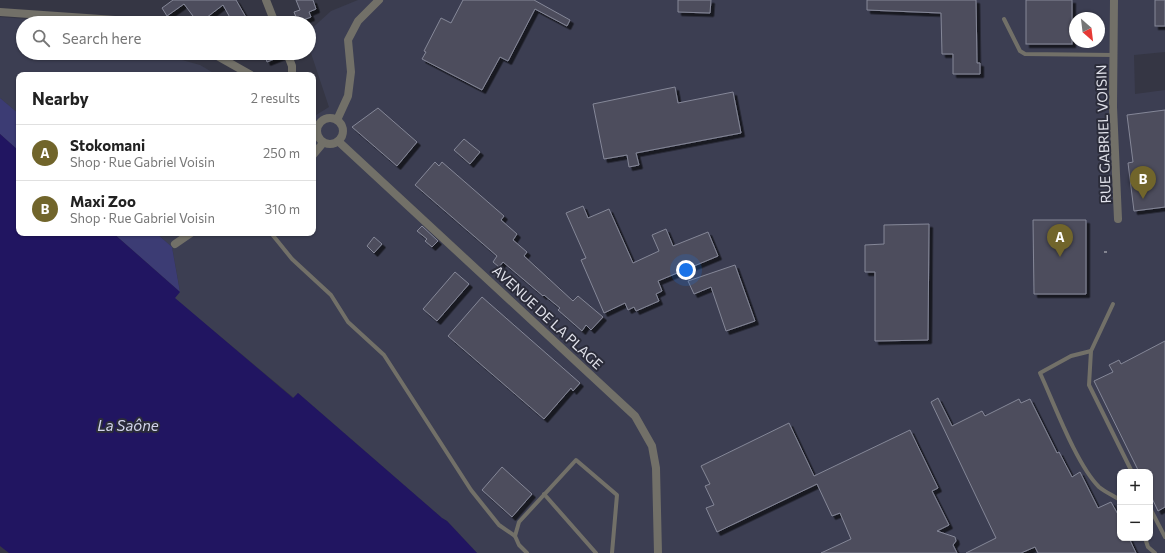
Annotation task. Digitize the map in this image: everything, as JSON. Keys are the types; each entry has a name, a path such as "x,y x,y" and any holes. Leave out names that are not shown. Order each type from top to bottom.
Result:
{"street":[{"path":"266,0 272,16"},
{"path":"336,120 348,96 351,72 348,40 358,21 379,0"},
{"name":"RUE GABRIEL VOISIN","path":"1114,0 1114,107 1118,219"},
{"path":"0,12 58,16"},
{"path":"224,60 246,72"},
{"path":"289,60 292,66 292,72"},
{"path":"327,118 336,120 340,123 343,133 338,141 331,145 323,143 317,136 316,121 327,118"},
{"name":"AVENUE DE LA PLAGE","path":"338,141 635,416 652,446 656,468 658,553"},
{"path":"316,151 323,143"},
{"path":"174,244 187,236"}],"lane":[{"path":"1004,19 1020,51 1025,54 1114,55"},
{"path":"273,236 292,259 331,295 348,322 384,355 471,490 498,525 515,536 519,546 527,553"},
{"path":"1112,304 1091,351 1088,385 1130,469"},
{"path":"1091,351 1070,356 1040,373 1073,445 1088,471 1100,487 1117,498"},
{"path":"515,536 519,522 576,460 617,494 612,553"},
{"path":"544,494 596,553"},
{"path":"1153,514 1165,538"},
{"path":"1146,541 1148,547 1155,553"}],"path":[{"path":"1104,252 1110,252"}],"shaded area":[{"path":"358,0 1165,0 1165,52 1134,55 1135,94 1165,90 1165,553 477,553 447,521 298,393 294,398 174,298 180,291 172,247 159,236 316,236 316,115 329,107 313,60 316,60 316,25 331,11"},
{"path":"0,17 16,18 16,60 182,60 200,65 212,72 16,72 16,111 0,98"},
{"path":"0,98 16,111 16,148 0,134"},
{"path":"116,236 159,236 172,247 180,292"}],"water":[{"name":"La Saône","path":"0,134 16,148 16,236 116,236 180,292 175,298 293,398 298,393 447,521 477,553 9,553 0,546"}],"building":[{"path":"173,0 236,0 245,16 229,16 223,5 209,16 193,16 184,4 167,16 162,8"},
{"path":"296,0 313,0 316,9 309,12 311,16 296,16 294,12 300,10"},
{"path":"463,0 534,0 570,20 567,26 535,9 508,61 500,57 482,90 422,59 426,52 424,51 441,18 451,23"},
{"path":"678,0 711,0 710,13 678,12"},
{"path":"867,0 976,0 977,63 980,63 980,74 953,74 953,54 942,54 941,13 867,10"},
{"path":"1026,0 1072,0 1072,12 1069,12 1069,44 1026,44"},
{"path":"1155,0 1165,0 1165,26 1155,26"},
{"path":"675,87 678,103 733,92 741,133 636,153 639,165 629,167 627,155 604,159 593,104"},
{"path":"378,108 417,142 397,166 352,127"},
{"path":"1165,110 1165,207 1134,211 1128,163 1133,162 1127,115"},
{"path":"464,139 480,152 470,164 454,150"},
{"path":"435,162 439,166 442,162 504,216 501,220 517,234 513,240 527,252 524,256 573,301 578,296 603,317 591,330 586,325 582,331 558,310 560,308 544,295 543,296 503,262 499,267 493,262 497,256 415,185"},
{"path":"583,206 588,218 609,209 633,263 659,251 652,235 666,229 673,246 708,232 718,256 658,281 662,291 656,294 659,301 636,311 634,307 628,310 625,303 604,313 581,260 586,258 566,213"},
{"path":"1033,220 1086,220 1086,294 1034,294"},
{"path":"929,224 928,340 875,341 875,272 865,272 865,245 884,244 884,225"},
{"path":"422,226 438,241 432,247 425,241 427,239 417,231"},
{"path":"374,237 382,244 374,253 367,246"},
{"path":"735,265 755,321 726,331 711,287 694,294 688,281"},
{"path":"455,272 469,284 437,321 423,309"},
{"path":"482,297 580,383 573,391 571,388 544,419 448,336"},
{"path":"1165,341 1165,507 1158,511 1153,500 1153,469 1138,469 1094,381 1113,372 1109,365 1119,360 1121,364"},
{"path":"938,398 952,426 982,411 985,416 1019,399 1021,403 1030,399 1057,453 1059,452 1072,477 1080,472 1098,508 1111,502 1117,513 1117,541 1130,541 1136,553 1038,553 1035,547 1021,553 966,553 996,538 931,402"},
{"path":"789,423 814,476 910,430 938,488 932,491 949,525 937,531 955,537 956,541 953,545 957,553 821,553 851,539 840,513 832,516 817,484 717,532 706,508 714,505 705,486 710,484 701,466"},
{"path":"502,467 532,494 512,517 482,490"}],"place":[{"name":"Maxi Zoo","path":"1143,199"},
{"name":"Stokomani","path":"1060,257"}]}
